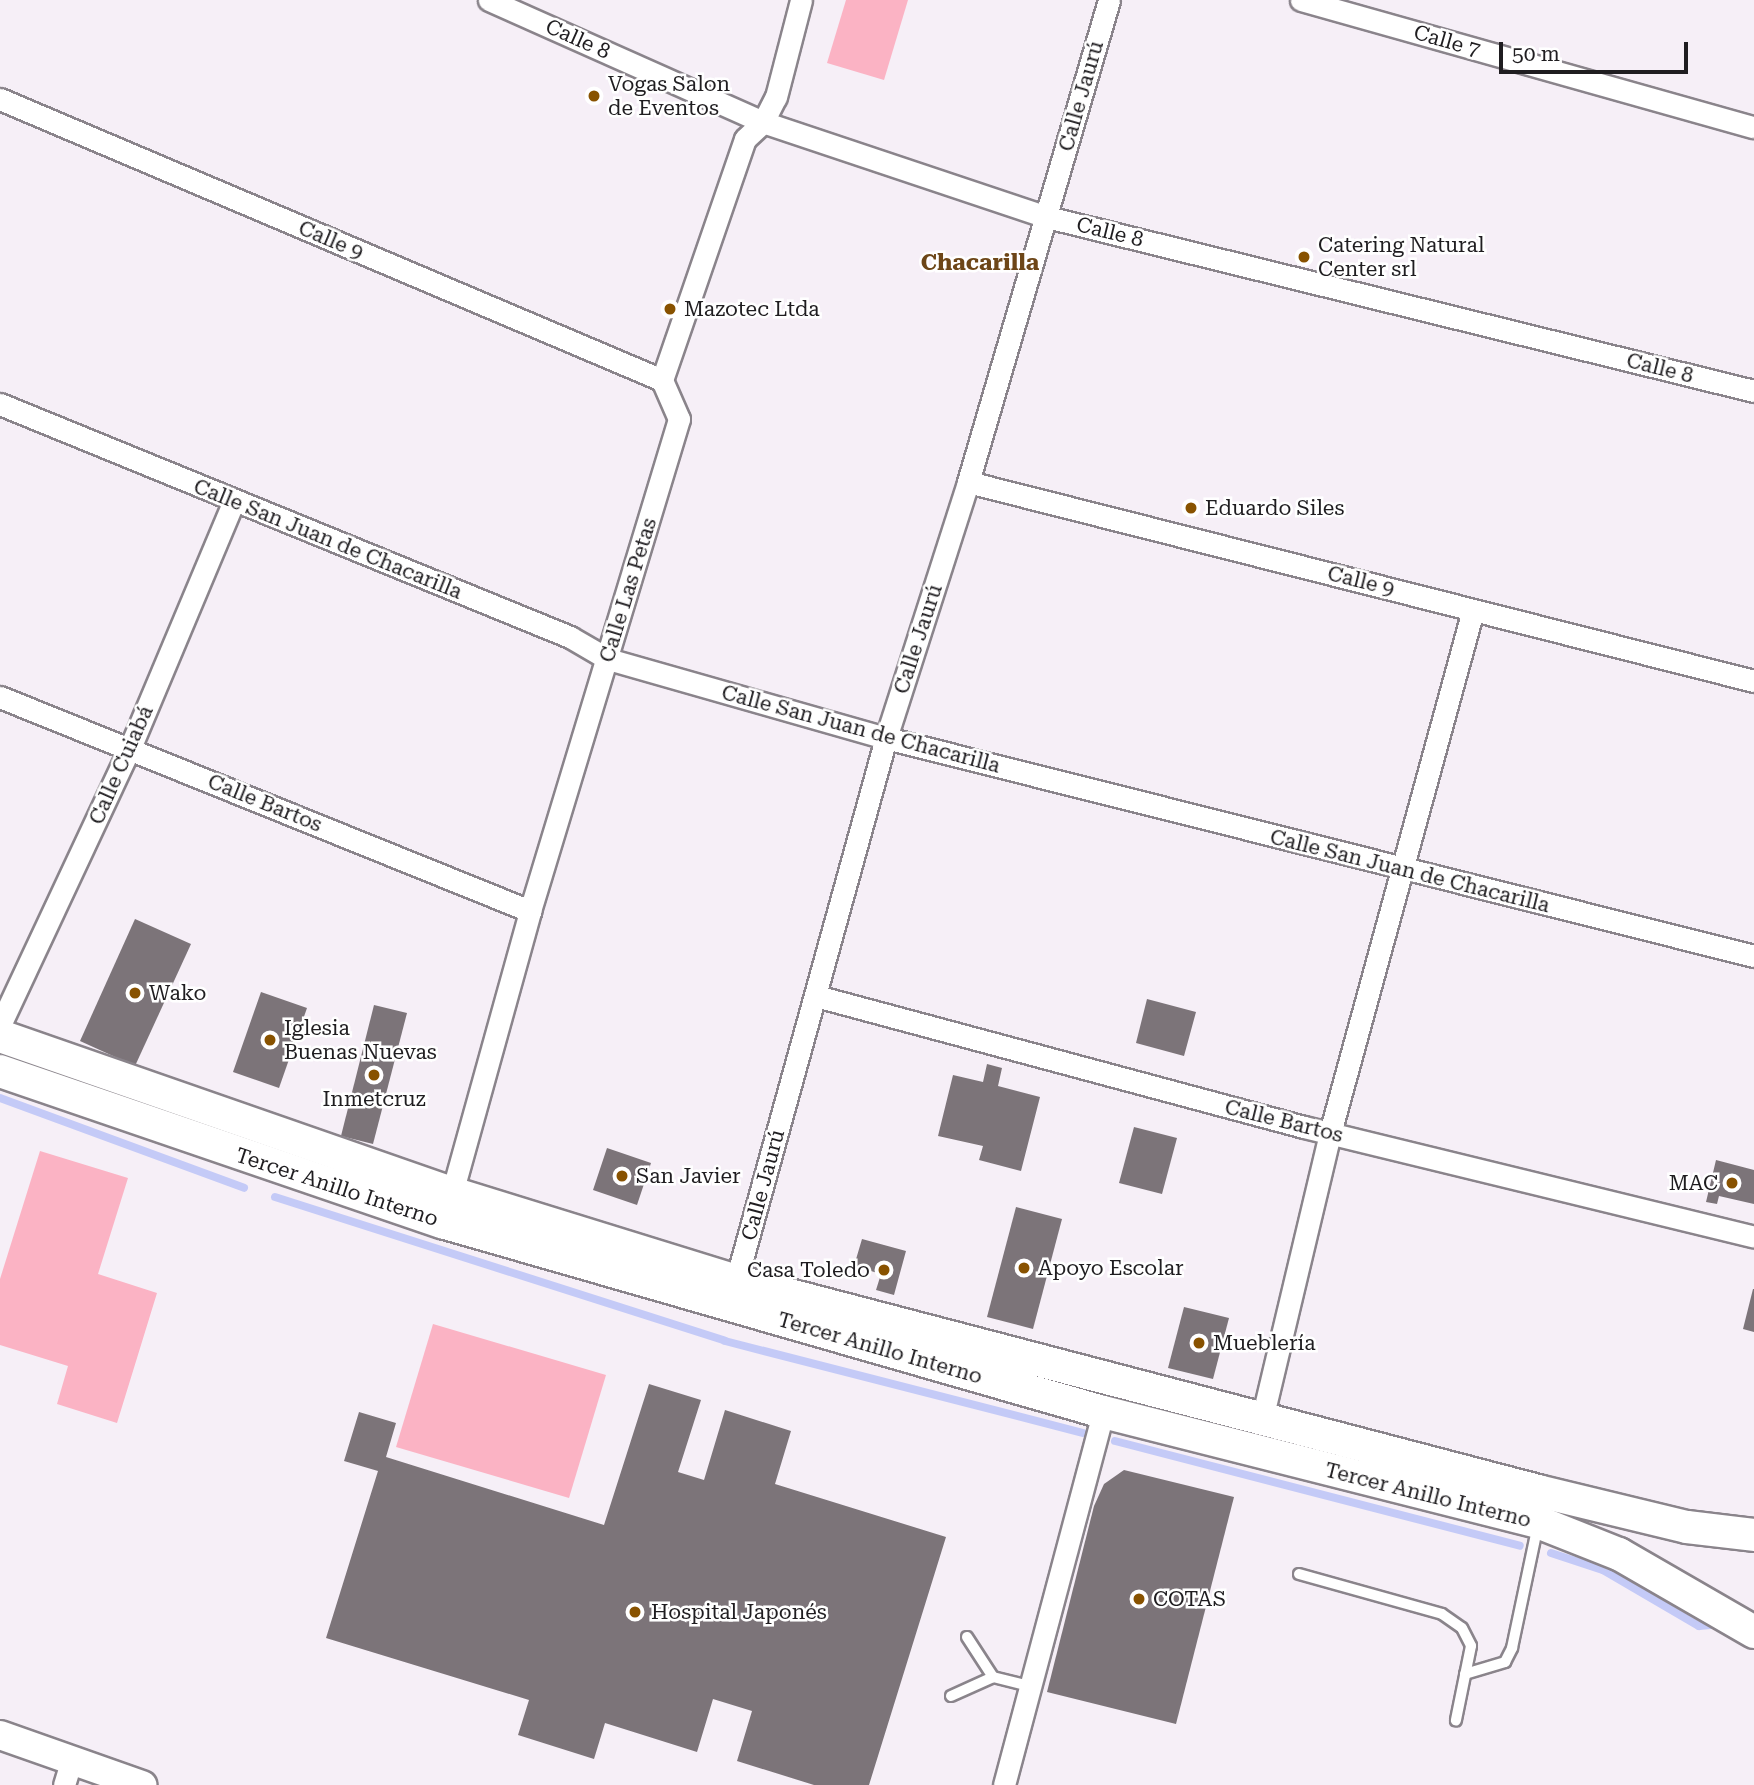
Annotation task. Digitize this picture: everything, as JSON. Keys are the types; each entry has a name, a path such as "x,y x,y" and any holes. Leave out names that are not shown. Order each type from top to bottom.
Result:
{"main road":[{"name":"Tercer Anillo Interno","path":"0,1036 452,1193 751,1285 1392,1453 1688,1527 1754,1535"},
{"name":"Tercer Anillo Interno","path":"0,1070 166,1130 442,1222 1103,1412 1538,1522 1619,1554 1754,1632"},
{"path":"66,1094 71,1084 91,1078 205,1119 244,1121"},
{"path":"166,1130 259,1141 424,1196 452,1193 475,1214 743,1294 809,1328"},
{"path":"751,1285 857,1326 1073,1381 1103,1412 1124,1401 1138,1402 1324,1449 1392,1453"}],"street":[{"name":"Calle 8","path":"489,0 763,122 1046,217 1754,391"},
{"path":"662,380 745,139 763,122 776,97 801,0"},
{"name":"Calle Jaurú","path":"751,1285 816,996 887,738 968,482 1109,0"},
{"name":"Calle 7","path":"1301,0 1754,127"},
{"name":"Calle 9","path":"0,99 662,380"},
{"name":"Calle Las Petas","path":"452,1193 530,911 679,419 662,380"},
{"name":"Calle San Juan de Chacarilla","path":"0,404 570,637 608,659 887,738 1403,871 1754,956"},
{"name":"Calle 9","path":"968,482 1754,681"},
{"name":"Calle Cuiabá","path":"0,1025 130,748 234,501"},
{"path":"1262,1419 1330,1133 1473,610"},
{"name":"Calle Bartos","path":"0,697 530,911"},
{"name":"Calle Bartos","path":"816,996 1330,1133 1754,1237"},
{"path":"1004,1785 1103,1412"},
{"path":"0,1735 67,1774 142,1785"}],"lane":[{"path":"1465,1674 1498,1666 1512,1648 1538,1522"},
{"path":"1299,1574 1442,1614 1462,1628 1471,1646 1456,1720"},
{"path":"967,1637 993,1677"},
{"path":"951,1696 993,1677 1030,1686"}],"shaded area":[{"path":"846,0 908,0 884,80 827,63"},
{"path":"40,1151 128,1178 98,1274 157,1293 117,1423 57,1404 68,1366 0,1345 0,1279"},
{"path":"433,1324 606,1375 569,1498 396,1447"}],"building":[{"name":"Wako","path":"135,919 191,944 135,1066 80,1041"},
{"name":"Iglesia Buenas Nuevas","path":"261,992 307,1008 279,1088 233,1072"},
{"path":"1147,999 1196,1012 1184,1056 1136,1043"},
{"name":"Inmetcruz","path":"374,1005 407,1013 373,1144 341,1136"},
{"path":"987,1064 1002,1068 998,1086 1040,1097 1021,1171 979,1160 983,1146 938,1136 953,1075 983,1082"},
{"path":"1134,1127 1177,1138 1162,1194 1119,1183"},
{"name":"San Javier","path":"607,1148 651,1163 637,1205 593,1190"},
{"name":"MAC","path":"1716,1160 1754,1170 1754,1204 1719,1196 1717,1204 1706,1202"},
{"name":"Apoyo Escolar","path":"1016,1207 1062,1219 1033,1329 987,1317"},
{"name":"Casa Toledo","path":"862,1239 906,1251 894,1295 876,1290 881,1274 854,1266"},
{"path":"1754,1289 1754,1332 1743,1329"},
{"name":"Mueblería","path":"1184,1307 1229,1318 1213,1379 1168,1368"},
{"path":"649,1384 701,1400 678,1472 704,1480 725,1410 791,1431 775,1484 946,1537 869,1785 814,1785 737,1761 752,1711 713,1699 697,1752 605,1723 594,1759 518,1735 529,1700 326,1638 378,1471 344,1461 359,1412 396,1423 386,1457 604,1525"},
{"name":"COTAS","path":"1124,1470 1234,1497 1176,1724 1047,1692 1094,1506 1104,1484"}],"waterway":[{"path":"0,1098 244,1188"},
{"path":"275,1197 725,1341 1083,1433"},
{"path":"1115,1441 1520,1546"},
{"path":"1551,1553 1603,1570 1699,1626 1710,1625"}],"place":[{"name":"Vogas Salon de Eventos","path":"594,96"},
{"name":"Catering Natural Center srl","path":"1304,257"},
{"name":"Mazotec Ltda","path":"670,309"},
{"name":"Eduardo Siles","path":"1191,508"},
{"name":"Wako","path":"135,993"},
{"name":"Iglesia Buenas Nuevas","path":"270,1040"},
{"name":"Inmetcruz","path":"374,1075"},
{"name":"San Javier","path":"622,1176"},
{"name":"MAC","path":"1732,1183"},
{"name":"Apoyo Escolar","path":"1024,1268"},
{"name":"Casa Toledo","path":"884,1270"},
{"name":"Mueblería","path":"1199,1343"},
{"name":"COTAS","path":"1139,1599"},
{"name":"Hospital Japonés","path":"635,1612"}],"district":[{"name":"Chacarilla","path":"980,263"}]}
